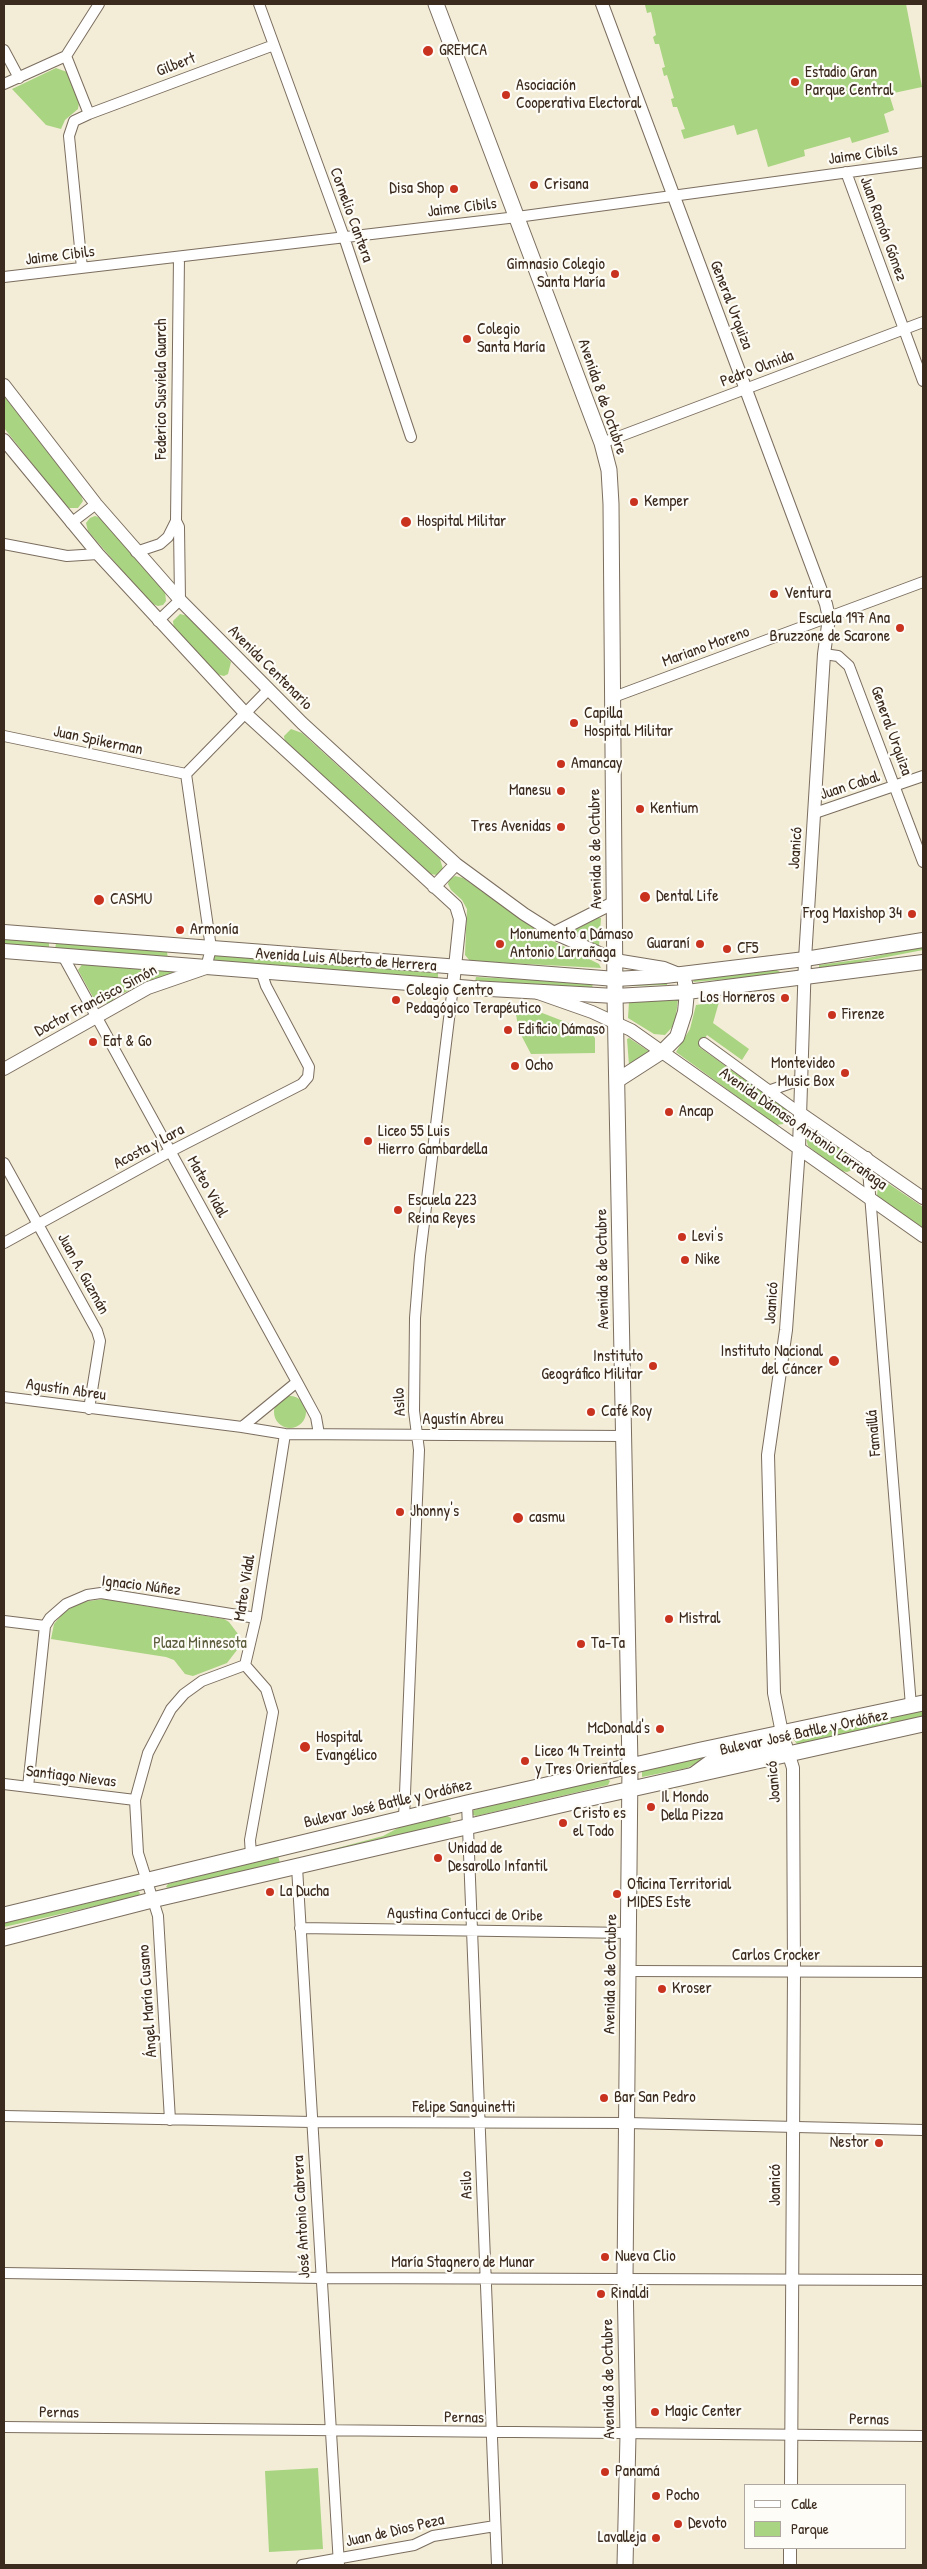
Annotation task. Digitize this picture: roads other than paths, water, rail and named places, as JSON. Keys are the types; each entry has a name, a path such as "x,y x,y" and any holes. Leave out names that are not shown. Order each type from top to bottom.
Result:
{"main road":[{"name":"Avenida 8 de Octubre","path":"436,4 602,443 609,470 611,504 611,698 615,996 630,1766 630,1971 625,2278 628,2435 625,2565"},
{"name":"Avenida Luis Alberto de Herrera","path":"4,932 616,979 805,960 923,940"},
{"name":"Avenida Luis Alberto de Herrera","path":"4,951 206,968 615,996 687,992 923,962"},
{"path":"618,1080 663,1051 681,1028 687,992 679,974"},
{"name":"Bulevar José Batlle y Ordóñez","path":"4,1915 467,1803 917,1705"},
{"name":"Bulevar José Batlle y Ordóñez","path":"4,1938 152,1900 923,1724"},
{"path":"297,1867 298,1857 304,1853 374,1835 400,1819"}],"street":[{"path":"4,84 66,56 99,4"},
{"name":"Cornelio Cantera","path":"259,4 344,238 411,437"},
{"name":"General Urquiza","path":"602,4 826,604 829,618"},
{"name":"Gilbert","path":"89,114 274,45"},
{"path":"4,50 19,78"},
{"path":"66,56 89,114 74,120 69,136 82,268"},
{"name":"Jaime Cibils","path":"4,277 517,217 923,162"},
{"name":"Juan Ramón Gómez","path":"846,172 923,381"},
{"name":"Federico Susviela Guarch","path":"179,257 176,521 179,527 180,600"},
{"name":"Pedro Olmida","path":"602,443 923,322"},
{"name":"Avenida Centenario","path":"4,385 96,504 136,552 268,690 456,864 524,914 554,933 615,960"},
{"path":"4,440 98,554 245,713 452,902 460,919 453,986"},
{"path":"71,523 96,504"},
{"path":"136,552 160,544 168,537 176,521"},
{"path":"4,544 67,556 98,554"},
{"name":"Mariano Moreno","path":"611,698 923,582"},
{"path":"158,621 180,600"},
{"name":"Joanicó","path":"790,2484 794,1971 792,1768 782,1733 774,1693 768,1455 786,1330 799,1148 805,960 824,654 829,618"},
{"name":"General Urquiza","path":"824,654 838,656 849,666 923,862"},
{"path":"206,968 211,948 186,774 268,690"},
{"name":"Juan Spikerman","path":"4,736 186,774"},
{"name":"Juan Cabal","path":"815,813 923,776"},
{"path":"434,887 456,864"},
{"path":"554,933 615,902"},
{"name":"Mateo Vidal","path":"63,956 316,1417 319,1434"},
{"name":"Avenida Luis Alberto de Herrera","path":"615,960 664,968 679,974"},
{"name":"Doctor Francisco Simón","path":"4,1069 148,988 206,968"},
{"name":"Acosta y Lara","path":"4,1243 171,1151 302,1084 308,1077 309,1067 266,986 261,971"},
{"name":"Asilo","path":"400,1819 419,1450 414,1382 414,1318 453,986"},
{"name":"Avenida Dámaso Antonio Larrañaga","path":"536,992 616,1023 663,1051 923,1236"},
{"name":"Avenida Dámaso Antonio Larrañaga","path":"704,1043 768,1091 867,1157 923,1198"},
{"path":"768,1091 800,1080"},
{"name":"Famaillá","path":"867,1157 917,1705"},
{"name":"Juan A. Guzmán","path":"4,1163 97,1331 100,1341 89,1409"},
{"path":"242,1427 297,1382"},
{"name":"Agustín Abreu","path":"4,1397 285,1434 623,1436"},
{"name":"Mateo Vidal","path":"246,1665 256,1618 285,1434"},
{"name":"Ignacio Núñez","path":"45,1626 66,1604 87,1595 101,1593 256,1618"},
{"path":"4,1621 45,1626 28,1787"},
{"path":"246,1665 266,1689 273,1712 250,1840 251,1855"},
{"name":"Ángel María Cusano","path":"170,2120 158,1916 138,1853 135,1800 148,1753 171,1709 184,1694 202,1681 246,1665"},
{"name":"Bulevar José Batlle y Ordóñez","path":"691,1776 710,1761 773,1747 780,1741 782,1733"},
{"name":"Santiago Nievas","path":"4,1784 135,1800"},
{"name":"Asilo","path":"467,1803 497,2565"},
{"name":"José Antonio Cabrera","path":"297,1867 339,2562"},
{"name":"Agustina Contucci de Oribe","path":"300,1928 473,1929 630,1933"},
{"name":"Carlos Crocker","path":"630,1971 923,1972"},
{"name":"Felipe Sanguinetti","path":"4,2116 480,2124 627,2123 923,2130"},
{"name":"María Stagnero de Munar","path":"4,2273 321,2278 485,2277 923,2280"},
{"name":"Pernas","path":"4,2427 628,2435 791,2433 923,2436"},
{"name":"Juan de Dios Peza","path":"302,2565 339,2562 414,2545 433,2536 495,2526"},
{"path":"790,2549 790,2565"}],"place":[{"name":"GREMCA","path":"428,51"},
{"name":"Estadio Gran Parque Central","path":"795,82"},
{"name":"Asociación Cooperativa Electoral","path":"506,95"},
{"name":"Crisana","path":"534,185"},
{"name":"Disa Shop","path":"454,189"},
{"name":"Gimnasio Colegio Santa María","path":"615,274"},
{"name":"Colegio Santa María","path":"467,339"},
{"name":"Kemper","path":"634,502"},
{"name":"Hospital Militar","path":"406,522"},
{"name":"Ventura","path":"774,594"},
{"name":"Escuela 197 Ana Bruzzone de Scarone","path":"900,628"},
{"name":"Capilla Hospital Militar","path":"574,723"},
{"name":"Amancay","path":"561,764"},
{"name":"Manesu","path":"561,791"},
{"name":"Kentium","path":"640,809"},
{"name":"Tres Avenidas","path":"561,827"},
{"name":"Dental Life","path":"645,897"},
{"name":"CASMU","path":"99,900"},
{"name":"Frog Maxishop 34","path":"912,914"},
{"name":"Armonía","path":"180,930"},
{"name":"Monumento a Dámaso Antonio Larrañaga","path":"500,944"},
{"name":"Guaraní","path":"700,944"},
{"name":"CF5","path":"727,949"},
{"name":"Los Horneros","path":"785,998"},
{"name":"Colegio Centro Pedagógico Terapéutico","path":"396,1000"},
{"name":"Firenze","path":"832,1015"},
{"name":"Edificio Dámaso","path":"508,1030"},
{"name":"Eat & Go","path":"93,1042"},
{"name":"Ocho","path":"515,1066"},
{"name":"Montevideo Music Box","path":"845,1073"},
{"name":"Ancap","path":"669,1112"},
{"name":"Liceo 55 Luis Hierro Gambardella","path":"368,1141"},
{"name":"Escuela 223 Reina Reyes","path":"398,1210"},
{"name":"Levi's","path":"682,1237"},
{"name":"Nike","path":"685,1260"},
{"name":"Instituto Nacional del Cáncer","path":"834,1361"},
{"name":"Instituto Geográfico Militar","path":"653,1366"},
{"name":"Café Roy","path":"591,1412"},
{"name":"Jhonny's","path":"400,1512"},
{"name":"casmu","path":"518,1518"},
{"name":"Mistral","path":"669,1619"},
{"name":"Ta-Ta","path":"581,1644"},
{"name":"McDonald's","path":"660,1729"},
{"name":"Hospital Evangélico","path":"305,1747"},
{"name":"Liceo 14 Treinta y Tres Orientales","path":"525,1761"},
{"name":"Il Mondo Della Pizza","path":"651,1807"},
{"name":"Cristo es el Todo","path":"563,1823"},
{"name":"Unidad de Desarollo Infantil","path":"438,1858"},
{"name":"La Ducha","path":"270,1892"},
{"name":"Oficina Territorial MIDES Este","path":"617,1894"},
{"name":"Kroser","path":"662,1989"},
{"name":"Bar San Pedro","path":"604,2098"},
{"name":"Nestor","path":"879,2143"},
{"name":"Nueva Clio","path":"605,2257"},
{"name":"Rinaldi","path":"601,2294"},
{"name":"Magic Center","path":"655,2412"},
{"name":"Panamá","path":"605,2472"},
{"name":"Pocho","path":"656,2496"},
{"name":"Devoto","path":"678,2524"},
{"name":"Lavalleja","path":"656,2538"}],"park label":[{"name":"Plaza Minnesota","path":"200,1644"}]}
